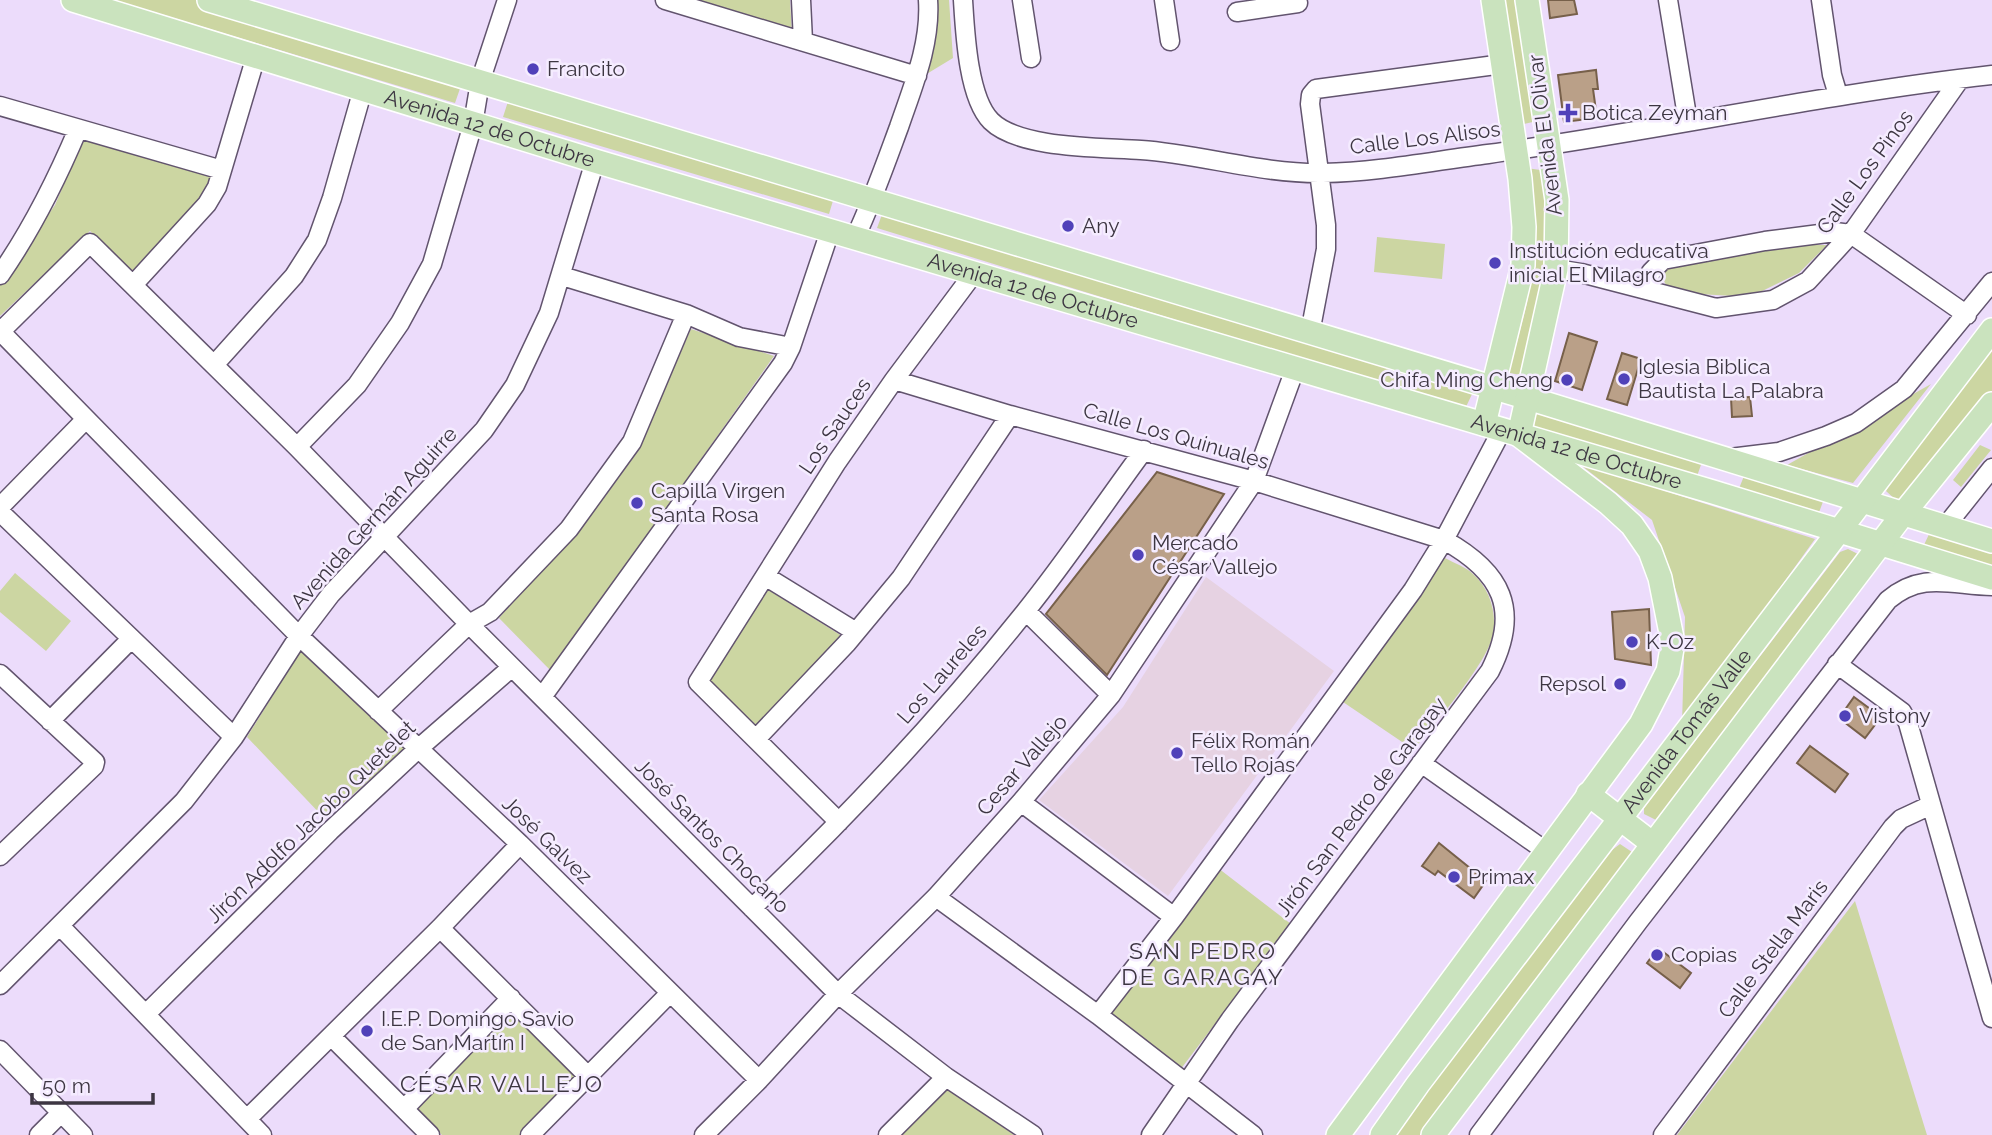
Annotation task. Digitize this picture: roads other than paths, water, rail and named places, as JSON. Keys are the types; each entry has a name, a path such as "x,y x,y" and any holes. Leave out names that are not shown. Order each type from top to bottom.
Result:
{"main road":[{"name":"Avenida 12 de Octubre","path":"73,0 595,161 1713,492 1992,578"},
{"name":"Avenida 12 de Octubre","path":"209,0 1528,398 1992,541"},
{"name":"Avenida El Olivar","path":"1493,0 1524,227 1523,265 1493,389 1502,430"},
{"name":"Avenida El Olivar","path":"1502,430 1528,398 1556,269 1557,200 1527,0"},
{"name":"Avenida Tomás Valle","path":"1382,1135 1470,1015 1992,330"},
{"name":"Avenida Tomás Valle","path":"1433,1135 1880,544 1992,404"},
{"name":"Avenida Tomás Valle","path":"1338,1135 1641,724 1665,678 1673,643 1660,578 1650,551 1632,525 1608,503 1502,430"},
{"path":"1713,492 1724,458"},
{"path":"1588,794 1653,844"},
{"path":"1442,994 1470,1015"}],"street":[{"path":"297,447 357,385 400,323 432,264 473,124 480,82 507,0"},
{"path":"665,0 916,76"},
{"path":"801,0 803,41"},
{"path":"855,238 873,200 916,76 929,20 928,0"},
{"name":"Calle Los Alisos","path":"963,0 974,92 991,121 1014,135 1038,142 1159,151 1259,168 1320,173 1356,171 1515,150 1838,95 1992,75"},
{"path":"1021,0 1031,58"},
{"path":"1164,0 1170,41"},
{"path":"1237,12 1297,3 1297,0"},
{"path":"1668,0 1688,122"},
{"path":"1821,0 1832,75 1838,95"},
{"path":"133,285 207,204 217,187 256,56"},
{"path":"1310,332 1326,249 1326,225 1311,95 1316,89 1503,64"},
{"name":"Calle Los Pinos","path":"1556,269 1716,308 1767,302 1808,281 1851,234 1960,79"},
{"path":"214,365 293,276 317,240 332,198 363,89"},
{"path":"0,106 222,170"},
{"path":"0,275 26,238 58,178 78,128"},
{"name":"Avenida Germán Aguirre","path":"0,985 61,927 184,801 234,737 299,636 331,594 465,453 501,406 539,338 562,275 595,161"},
{"path":"542,697 767,385 791,347 830,231"},
{"path":"1646,289 1650,272 1663,260 1765,240 1835,232 1851,234 1967,315"},
{"name":"José Santos Chocano","path":"0,332 90,243 297,447 468,624 838,994 946,1077 1033,1135"},
{"name":"Los Sauces","path":"756,739 698,682 837,463 894,380 974,273"},
{"path":"562,275 686,314 739,337 791,347"},
{"path":"1724,458 1779,452 1856,423 1904,389 1992,282"},
{"path":"378,711 468,624 490,612 569,529 632,442 686,314"},
{"name":"José Galvez","path":"0,332 299,636 520,844 759,1080"},
{"name":"Cesar Vallejo","path":"704,1135 838,994 936,897 1111,695 1254,481 1295,369"},
{"name":"Calle Los Quinuales","path":"894,380 1010,415 1254,481 1444,540"},
{"path":"839,822 756,739 856,632 901,578 1010,415"},
{"path":"86,419 0,509 234,737"},
{"path":"1098,1015 1174,917 1413,590 1444,540 1502,430"},
{"name":"Los Laureles","path":"752,908 839,822 937,717 1026,611 1144,450"},
{"path":"1945,527 1992,468"},
{"name":"Jirón San Pedro de Garagay","path":"1152,1135 1230,1020 1490,671 1500,650 1505,628 1505,607 1499,587 1487,570 1472,557 1444,540"},
{"path":"765,576 856,632"},
{"path":"1479,1135 1638,922 1888,600 1910,585 1922,581 1992,586"},
{"path":"1026,611 1111,695"},
{"path":"50,721 131,639"},
{"path":"1837,664 1902,712 1908,723 1992,1018"},
{"name":"Jirón Adolfo Jacobo Quetelet","path":"146,1014 330,831 512,667"},
{"path":"0,674 95,764 2,851"},
{"path":"1421,763 1547,852"},
{"path":"1021,802 1174,917"},
{"name":"Calle Stella Maris","path":"1663,1135 1893,827 1901,819 1931,805"},
{"path":"247,1119 440,928 520,844"},
{"path":"936,897 1098,1015 1253,1135"},
{"path":"61,927 262,1135"},
{"path":"440,928 588,1076"},
{"path":"530,1135 670,993"},
{"path":"404,1109 510,998"},
{"path":"331,1036 430,1135"},
{"path":"0,1050 83,1135"},
{"path":"888,1135 946,1077"},
{"path":"39,1135 61,1114"}],"place":[{"name":"Francito","path":"533,69"},
{"name":"Botica Zeyman","path":"1568,113"},
{"name":"Any","path":"1068,226"},
{"name":"Institución educativa inicial El Milagro","path":"1495,263"},
{"name":"Iglesia Biblica Bautista La Palabra","path":"1624,379"},
{"name":"Chifa Ming Cheng","path":"1567,380"},
{"name":"Capilla Virgen Santa Rosa","path":"637,503"},
{"name":"Mercado César Vallejo","path":"1138,555"},
{"name":"K-Oz","path":"1632,642"},
{"name":"Repsol","path":"1620,684"},
{"name":"Vistony","path":"1845,716"},
{"name":"Félix Román Tello Rojas","path":"1177,753"},
{"name":"Primax","path":"1454,877"},
{"name":"Copias","path":"1657,955"},
{"name":"I.E.P. Domingo Savio de San Martín I","path":"367,1031"}],"district":[{"name":"SAN PEDRO DE GARAGAY","path":"1203,964"},
{"name":"CÉSAR VALLEJO","path":"502,1084"}]}
